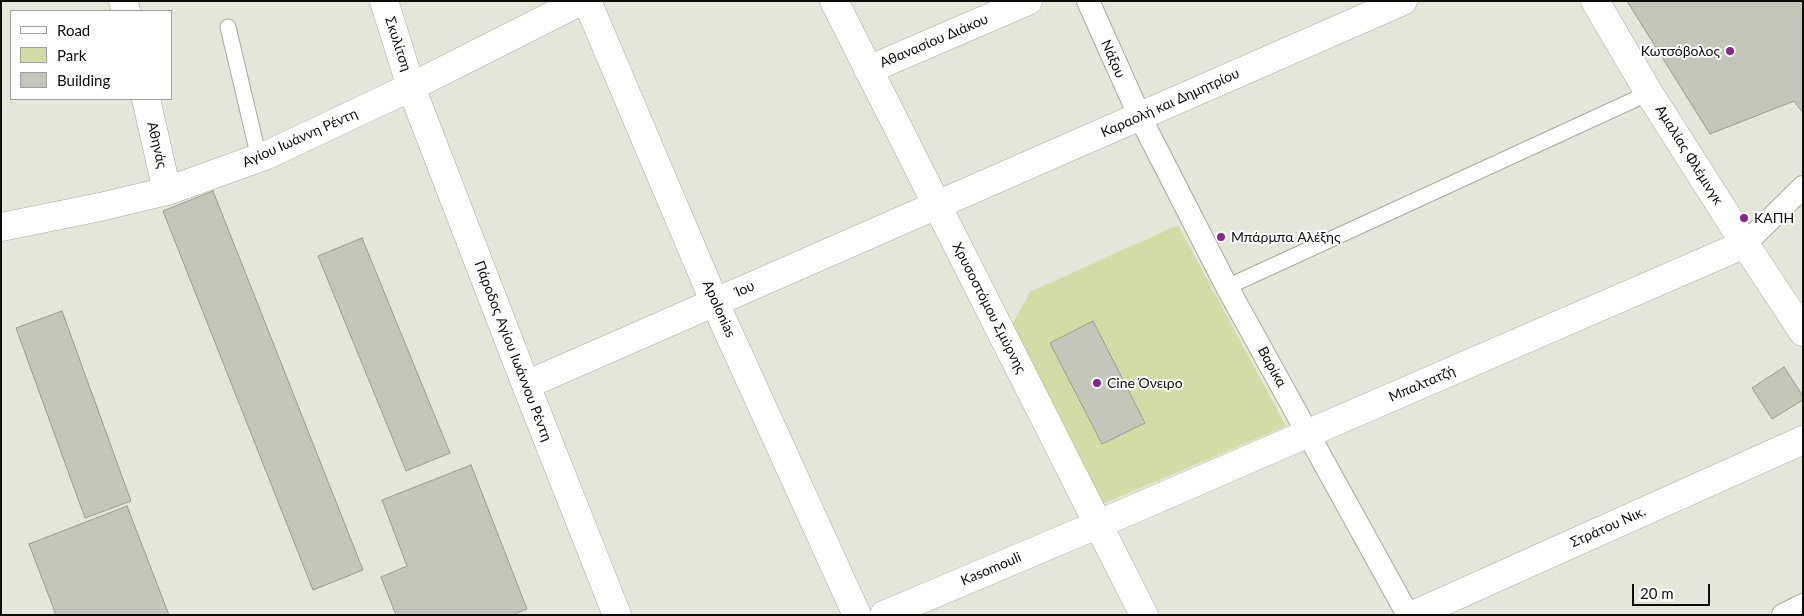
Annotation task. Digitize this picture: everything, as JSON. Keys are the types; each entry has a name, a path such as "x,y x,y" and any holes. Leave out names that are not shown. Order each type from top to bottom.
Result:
{"street":[{"name":"Σκυλίτση","path":"384,1 411,87"},
{"name":"Αγίου Ιωάννη Ρέντη","path":"1,227 167,191 259,158 411,87 581,1"},
{"name":"Apolonias","path":"587,1 715,303 857,615"},
{"name":"Χρυσοστόμου Σμύρνης","path":"834,1 1144,615"},
{"name":"Αθανασίου Διάκου","path":"868,70 1028,1"},
{"name":"Νάξου","path":"1088,1 1140,117"},
{"name":"Καραολή και Δημητρίου","path":"937,205 1403,1"},
{"name":"Αμαλίας Φλέμινγκ","path":"1595,1 1649,93 1803,332"},
{"name":"Πάροδος Αγίου Ιωάννου Ρέντη","path":"411,87 617,615"},
{"name":"Αθηνάς","path":"146,100 167,191"},
{"name":"Βαρίκα","path":"1140,117 1227,287 1408,615"},
{"path":"1745,244 1803,187"},
{"name":"Ίου","path":"526,385 937,205"},
{"name":"Μπαλτατζή","path":"1099,524 1745,244"},
{"name":"Στράτου Νικ.","path":"1413,615 1803,440"},
{"name":"Kasomouli","path":"884,615 1099,524"},
{"path":"1783,615 1803,605"}],"lane":[{"path":"228,26 259,158"},
{"path":"1227,287 1649,93"}],"green space":[{"path":"1178,225 1286,426 1098,506 1008,332 1030,292"}],"building":[{"name":"Κωτσόβολος","path":"1627,1 1803,1 1803,113 1794,101 1710,134"},
{"path":"213,191 363,570 313,590 163,211"},
{"path":"362,238 450,453 406,471 318,256"},
{"path":"62,311 131,501 85,518 16,328"},
{"name":"Cine Όνειρο","path":"1093,321 1145,423 1102,444 1050,343"},
{"path":"1784,367 1803,396 1803,400 1772,419 1752,388"},
{"path":"471,465 527,609 512,615 396,615 381,577 407,566 382,500"},
{"path":"127,506 169,615 56,615 29,544"}],"place":[{"name":"Κωτσόβολος","path":"1730,51"},
{"name":"ΚΑΠΗ","path":"1744,218"},
{"name":"Μπάρμπα Αλέξης","path":"1221,237"},
{"name":"Cine Όνειρο","path":"1097,383"}]}
